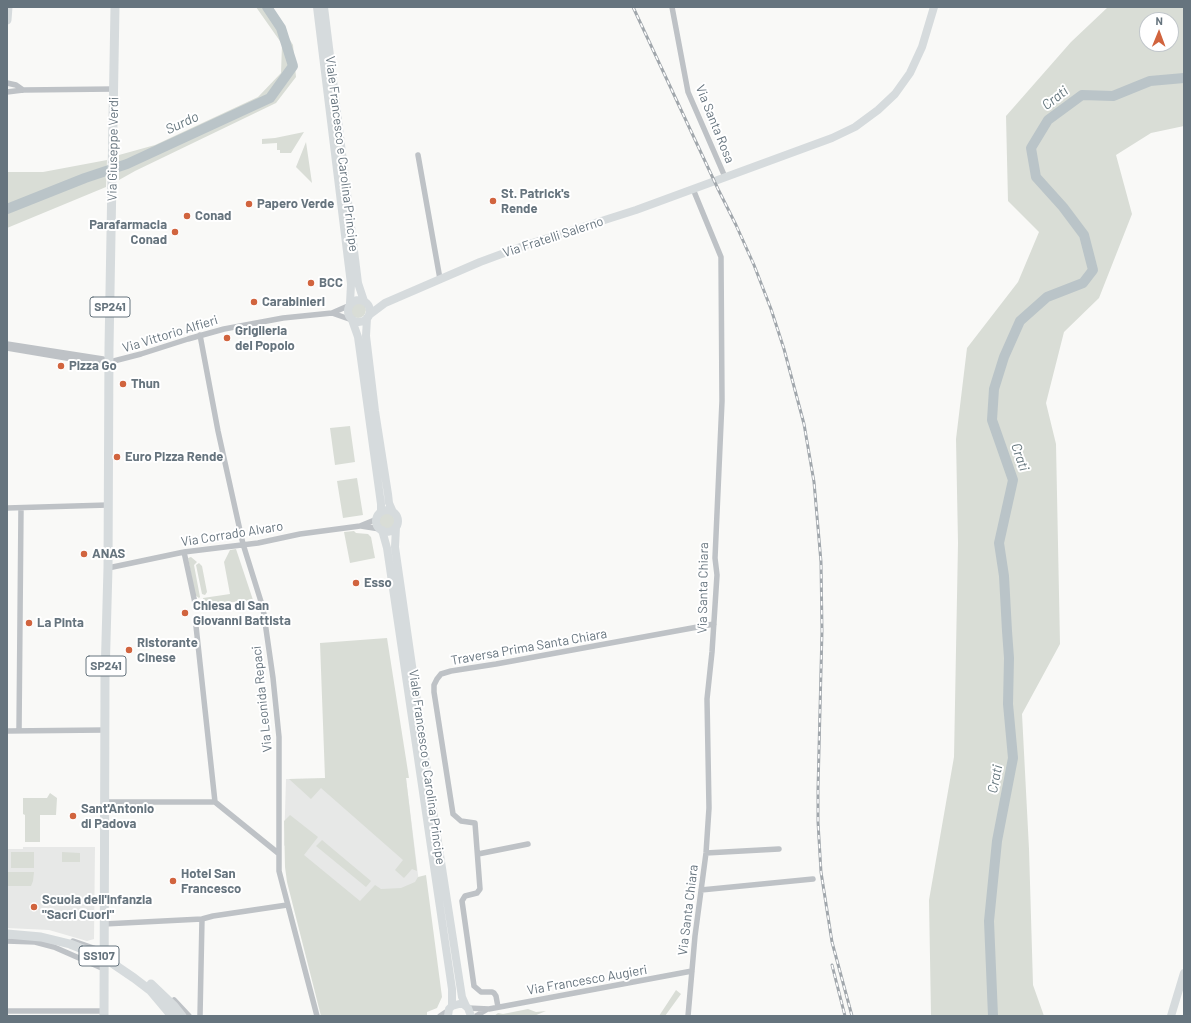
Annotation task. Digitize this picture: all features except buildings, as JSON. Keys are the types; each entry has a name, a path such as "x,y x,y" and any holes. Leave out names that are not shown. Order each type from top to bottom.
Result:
{"main road":[{"path":"7,20 8,7"},
{"name":"Via Giuseppe Verdi","path":"109,362 116,7"},
{"name":"SP241","path":"104,1013 109,362"},
{"name":"SS107","path":"7,933 41,937 70,944 93,953 112,963 151,991 172,1016"},
{"path":"105,952 152,985 174,1006 182,1016"}],"street":[{"name":"Viale Francesco e Carolina Principe","path":"317,7 352,284 347,313 352,320 358,337 381,504 377,525 381,530 390,564 452,989 450,1011"},
{"name":"Viale Francesco e Carolina Principe","path":"324,7 358,283 365,302 369,308 366,336 389,503 393,512 398,517 394,547 460,988 462,997 469,1010"},
{"name":"Via Santa Rosa","path":"672,7 688,92 724,177"},
{"name":"Via Fratelli Salerno","path":"368,317 384,302 440,278 526,245 636,210 694,189 832,138 855,126 878,110 895,94 910,73 922,47 934,7"},
{"path":"7,83 23,90"},
{"path":"7,92 23,90 114,89"},
{"path":"418,155 440,278"},
{"name":"Via Santa Chiara","path":"688,1016 695,936 706,853 709,808 707,699 717,575 715,558 716,512 722,401 721,257 694,189"},
{"path":"349,305 357,300 365,302"},
{"name":"Via Fratelli Salerno","path":"365,302 384,302"},
{"name":"Via Vittorio Alfieri","path":"109,362 141,354 200,335 254,322 332,313 349,305"},
{"name":"Via Vittorio Alfieri","path":"332,313 352,320"},
{"path":"352,320 355,322 361,322 368,317"},
{"name":"Via Leonida Repaci","path":"200,335 218,431 244,544 262,608 273,678 279,737 279,871 317,1016"},
{"path":"7,344 48,353"},
{"path":"7,348 78,358 103,359 109,362"},
{"path":"7,508 108,505"},
{"path":"18,731 21,508"},
{"path":"379,515 387,510 393,512"},
{"name":"Via Corrado Alvaro","path":"360,526 379,515"},
{"name":"Via Corrado Alvaro","path":"108,568 184,552 258,543 300,534 360,526 381,530"},
{"path":"381,530 391,531 396,527"},
{"path":"184,552 195,603"},
{"name":"Traversa Prima Santa Chiara","path":"498,1007 494,993 480,992 474,986 462,906 464,896 477,893 480,889 475,823 461,820 453,814 452,811 447,768 434,692 434,685 437,679 441,674 714,624"},
{"path":"196,626 215,802"},
{"path":"7,731 105,730"},
{"path":"105,802 215,802 278,853"},
{"path":"478,854 528,844"},
{"path":"706,853 779,849"},
{"path":"701,890 814,879"},
{"path":"104,924 202,919 287,905"},
{"path":"200,1016 202,919"},
{"path":"7,933 47,935 71,940 105,952"},
{"path":"7,941 35,942 54,947 104,969"},
{"name":"Via Francesco Augieri","path":"469,1010 486,1010 692,972"},
{"path":"1171,1016 1184,973"},
{"path":"152,985 175,1001 189,1016"},
{"path":"440,1016 459,1004 469,1010"},
{"name":"Via Francesco Augieri","path":"476,1016 486,1010"},
{"path":"7,1011 54,1014 104,1013"}],"shaded area":[{"path":"256,7 270,7 293,45 296,77 276,103 119,180 119,155 155,145 258,97 281,73 282,44"},
{"path":"1108,7 1184,7 1184,126 1151,133 1116,155 1132,214 1099,298 1064,332 1046,403 1056,444 1060,644 1022,714 1029,849 1033,985 1044,1016 930,1016 929,900 954,757 958,543 956,439 967,348 1018,282 1039,232 1008,201 1006,116 1071,42"},
{"path":"304,132 291,153 280,153 280,150 277,150 277,143 262,144 262,139"},
{"path":"306,142 312,183 296,167"},
{"path":"107,160 106,187 7,228 7,172 43,172"},
{"path":"355,302 361,302 366,307 364,316 361,318 355,318 350,313 350,307"},
{"path":"350,426 355,462 335,465 330,428"},
{"path":"357,478 363,515 343,518 337,481"},
{"path":"384,513 390,513 395,518 393,527 390,529 384,529 379,524 379,518"},
{"path":"354,531 356,533 368,534 371,537 375,558 350,563 344,532"},
{"path":"236,549 253,600 204,605 203,598 230,594 224,562 230,550"},
{"path":"191,557 197,562 194,565 199,598 195,595 188,558"},
{"path":"199,563 202,566 207,592 205,595 202,594 196,565"},
{"path":"387,638 409,778 406,778 417,871 412,869 404,878 395,870 403,860 321,788 311,799 289,779 325,778 320,643"},
{"path":"406,778 420,891 339,908 284,845 286,779"},
{"path":"50,793 57,798 56,815 40,815 40,842 25,842 25,815 23,814 23,798 47,798"},
{"path":"290,815 318,837 304,855 360,901 375,885 381,889 401,888 415,882 418,877 426,875 442,997 437,1008 427,1012 427,1016 321,1016 287,882 285,867 284,821"},
{"path":"322,840 371,881 366,887 316,846"},
{"path":"23,847 95,847 94,939 87,941 49,930 7,928 8,849 23,849"},
{"path":"11,852 34,852 34,868 11,868"},
{"path":"62,852 80,853 80,862 62,862"},
{"path":"8,872 34,872 31,886 7,886"},
{"path":"676,990 681,994 665,1016 659,1016"},
{"path":"528,1009 536,1012 546,1011 534,1016 494,1016 498,1013 503,1014"}],"waterway":[{"name":"Surdo","path":"7,209 85,178 127,164 270,98 293,66 281,28 267,7"},
{"name":"Crati","path":"993,1016 989,921 997,841 1013,758 1008,704 1009,658 1004,576 999,543 1013,480 992,420 994,389 1004,357 1020,321 1047,297 1083,283 1093,270 1084,235 1063,207 1036,177 1031,148 1048,120 1082,95 1113,96 1150,81 1184,78"}],"railway":[{"path":"633,7 754,265 771,309 784,349 804,424 814,482 821,562 822,631 818,789 821,872 832,942 852,1016"},
{"path":"832,965 845,1016"}],"place":[{"name":"St. Patrick's Rende","path":"493,201"},
{"name":"Papero Verde","path":"249,204"},
{"name":"Conad","path":"187,216"},
{"name":"Parafarmacia Conad","path":"175,232"},
{"name":"BCC","path":"311,283"},
{"name":"Carabinieri","path":"254,302"},
{"name":"Griglieria del Popolo","path":"227,338"},
{"name":"Pizza Go","path":"61,366"},
{"name":"Thun","path":"123,384"},
{"name":"Euro Pizza Rende","path":"117,457"},
{"name":"ANAS","path":"84,554"},
{"name":"Esso","path":"356,583"},
{"name":"Chiesa di San Giovanni Battista","path":"185,613"},
{"name":"La Pinta","path":"29,623"},
{"name":"Ristorante Cinese","path":"129,650"},
{"name":"Sant'Antonio di Padova","path":"73,816"},
{"name":"Hotel San Francesco","path":"173,881"},
{"name":"Scuola dell'infanzia \"Sacri Cuori\"","path":"34,907"}]}
